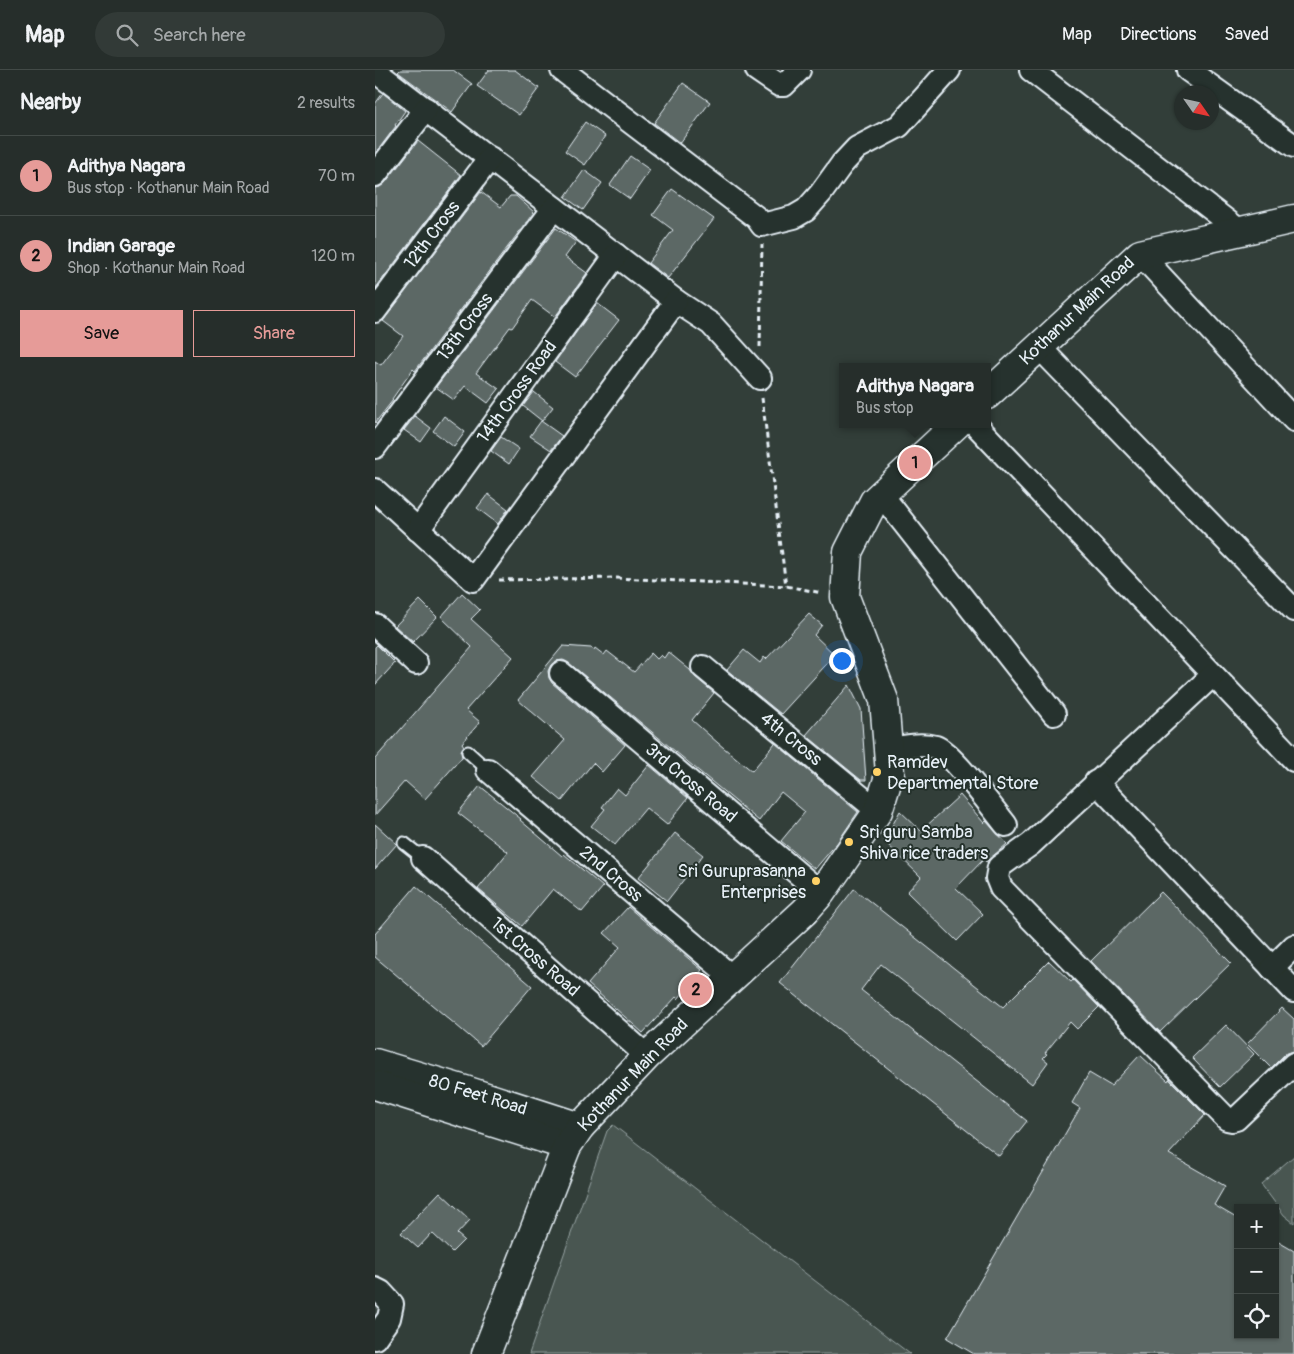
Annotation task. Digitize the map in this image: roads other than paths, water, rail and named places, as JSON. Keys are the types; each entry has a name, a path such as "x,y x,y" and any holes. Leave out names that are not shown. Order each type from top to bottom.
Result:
{"street":[{"path":"375,70 676,301 711,324 760,378"},
{"path":"562,70 757,218 762,225 794,217 806,210 821,193 841,164 857,148 899,126 949,70"},
{"path":"757,70 779,85 785,85 799,70"},
{"path":"1031,70 1240,231"},
{"path":"1188,70 1294,146"},
{"path":"375,174 426,109"},
{"name":"12th Cross","path":"375,311 489,158"},
{"name":"13th Cross","path":"375,447 554,208"},
{"name":"Kothanur Main Road","path":"991,391 1139,254 1294,219"},
{"path":"1139,254 1294,420"},
{"name":"14th Cross Road","path":"418,530 616,255"},
{"path":"375,490 473,580 676,301"},
{"path":"1039,347 1294,610"},
{"name":"Kothanur Main Road","path":"486,1354 574,1137 647,1056 805,911 821,893 878,811 890,773 885,700 845,597 849,552 874,501 953,428"},
{"path":"979,428 1294,760"},
{"path":"881,494 1054,714"},
{"path":"375,625 416,663"},
{"name":"4th Cross","path":"703,667 878,811"},
{"name":"3rd Cross Road","path":"561,673 821,893"},
{"path":"1213,675 1031,844 999,867 997,878 1001,888 1227,1119 1236,1119 1294,1064"},
{"path":"889,749 918,745 937,747 951,759 1006,825"},
{"name":"2nd Cross","path":"488,770 733,978"},
{"path":"1096,782 1294,990"},
{"name":"1st Cross Road","path":"423,858 647,1056"},
{"path":"1272,968 1294,946"},
{"name":"80 Feet Road","path":"375,1063 465,1090 574,1137"},
{"name":"80 Feet Road","path":"375,1084 574,1137"},
{"path":"375,1288 392,1304 389,1318 375,1338"}],"lane":[{"path":"468,752 488,770"},
{"path":"404,843 423,858"}],"place":[{"name":"Adithya Nagara","path":"915,463"},
{"name":"Ramdev Departmental Store","path":"877,772"},
{"name":"Sri guru Samba Shiva rice traders","path":"849,842"},
{"name":"Sri Guruprasanna Enterprises","path":"816,881"},
{"name":"Indian Garage","path":"696,990"}]}
